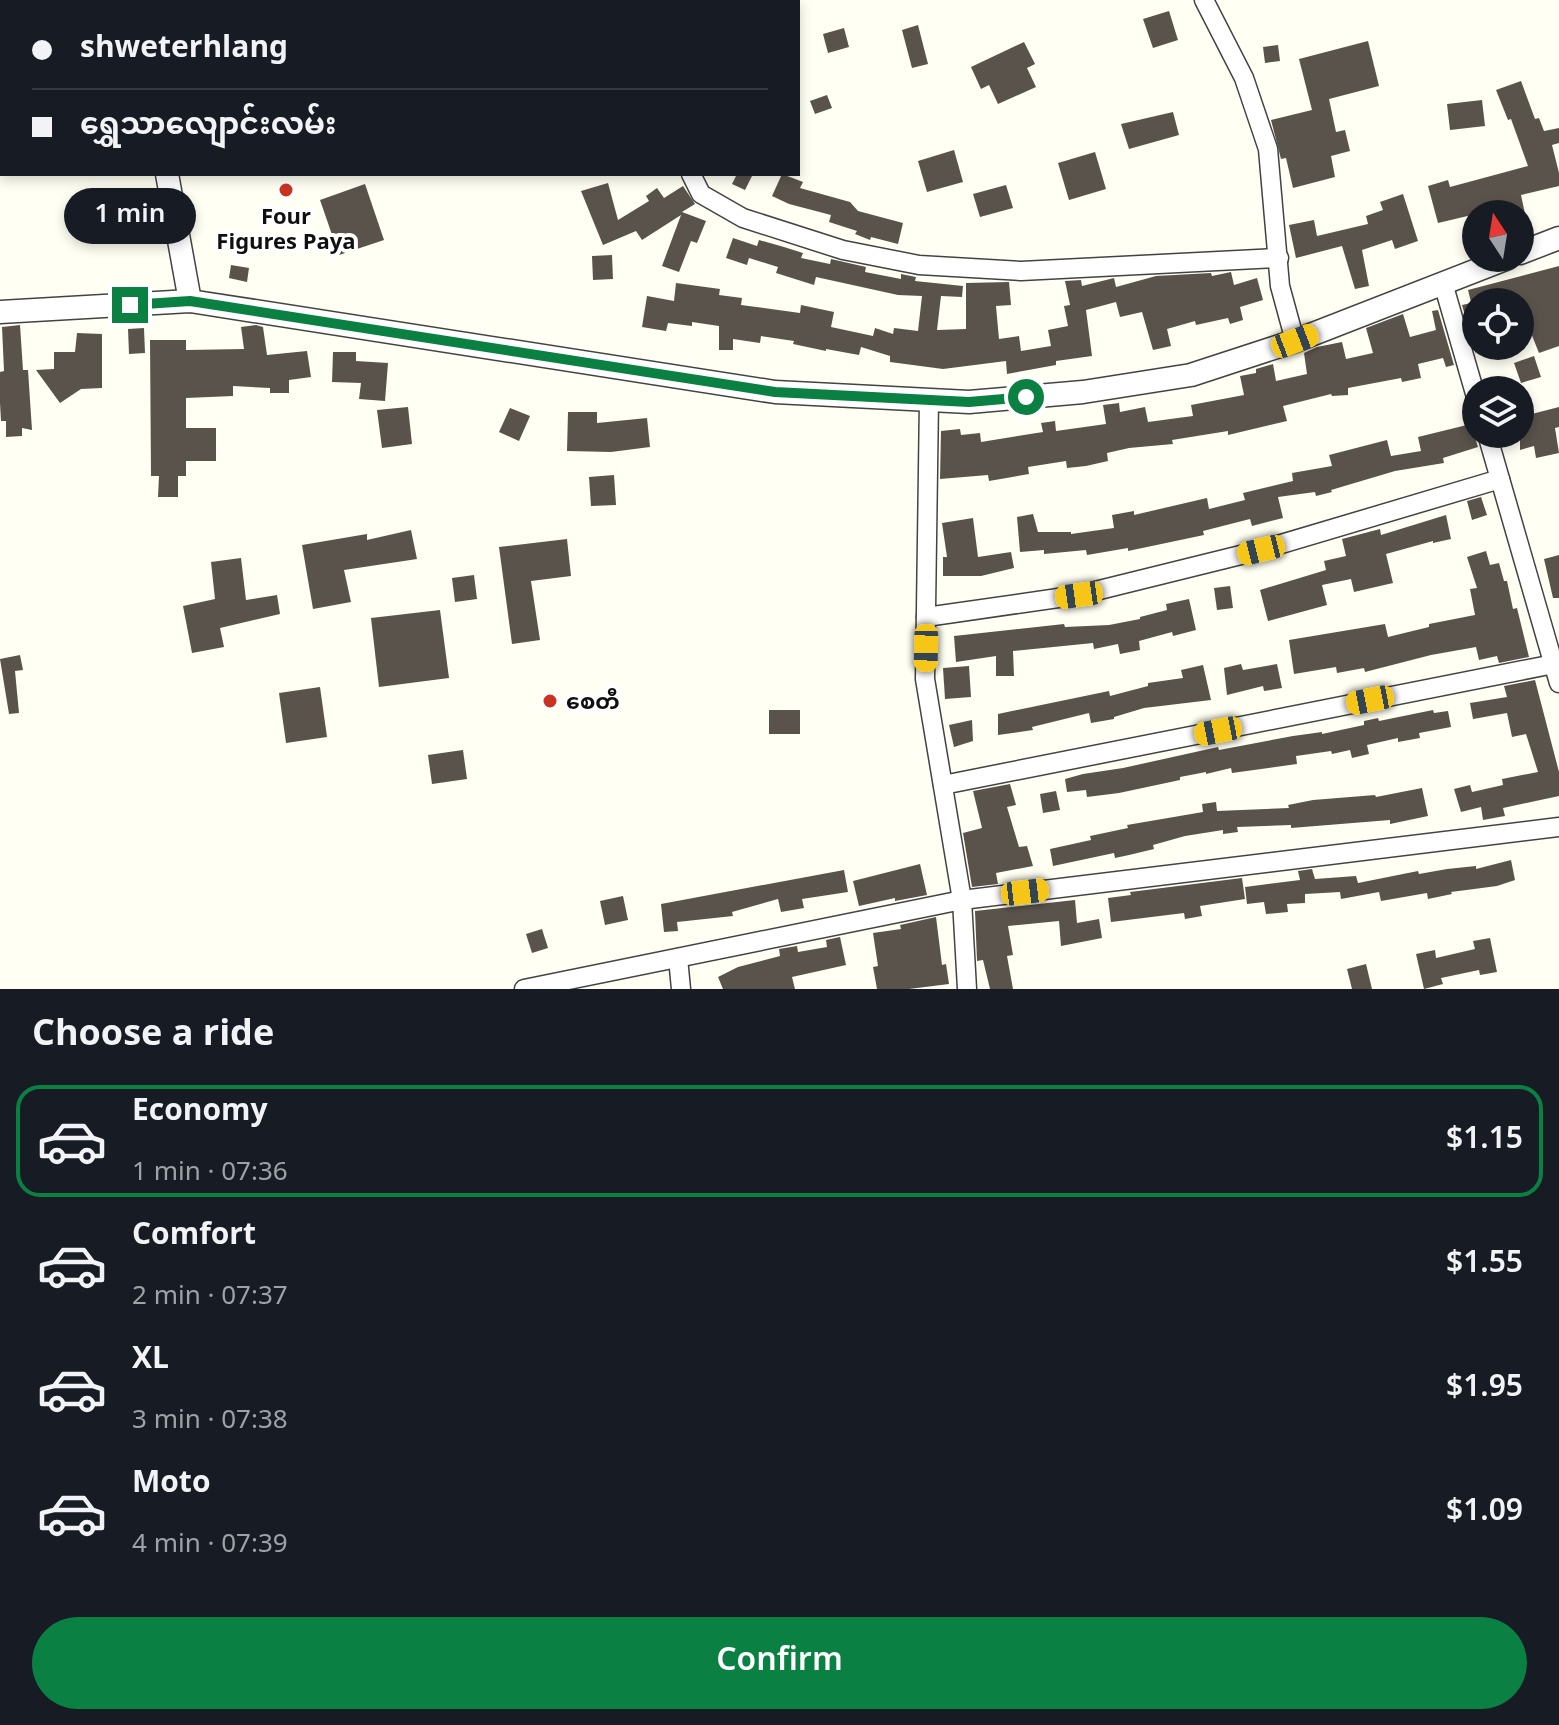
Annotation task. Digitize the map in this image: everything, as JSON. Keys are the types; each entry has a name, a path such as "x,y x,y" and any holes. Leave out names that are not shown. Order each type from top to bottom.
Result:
{"street":[{"path":"1204,0 1244,78 1268,149 1280,286 1295,341"},
{"path":"167,176 190,301"},
{"path":"692,176 701,194 743,218 843,250 919,265 1021,271 1279,258"},
{"path":"1534,248 1559,238"},
{"path":"0,312 190,301 775,392 969,402 1099,390 1191,375 1295,341 1472,272"},
{"path":"1443,283 1470,376"},
{"path":"929,400 925,679 962,900 967,989"},
{"path":"1491,448 1559,683"},
{"path":"926,617 1094,591 1261,550 1500,479"},
{"path":"943,785 1554,664"},
{"path":"524,989 962,900 1559,827"},
{"path":"678,958 681,989"}],"building":[{"path":"1169,11 1178,40 1153,48 1143,19"},
{"path":"918,25 928,64 912,68 902,30"},
{"path":"844,28 849,47 828,53 823,34"},
{"path":"1368,41 1379,86 1329,99 1336,132 1345,130 1350,151 1331,156 1335,177 1293,188 1286,158 1281,159 1271,120 1312,110 1299,59"},
{"path":"1024,42 1035,64 1027,68 1036,87 998,104 989,85 981,89 971,67"},
{"path":"1278,45 1280,61 1265,63 1263,47"},
{"path":"1521,81 1535,119 1539,118 1544,131 1559,128 1559,143 1552,145 1559,186 1521,195 1522,200 1462,200 1462,217 1438,223 1428,186 1448,180 1450,187 1528,166 1511,119 1508,120 1496,90"},
{"path":"827,95 832,108 815,114 810,101"},
{"path":"1482,100 1485,126 1450,130 1447,104"},
{"path":"1173,112 1179,135 1129,149 1121,124"},
{"path":"954,150 963,182 927,192 918,161"},
{"path":"1095,152 1106,189 1069,200 1058,163"},
{"path":"736,176 752,176 745,190 732,184"},
{"path":"781,176 803,182 800,188 850,202 858,211 903,223 898,244 871,237 870,240 855,234 857,231 829,222 831,215 789,204 772,196"},
{"path":"608,183 618,220 649,201 646,196 657,188 664,198 683,186 695,204 682,212 706,221 697,243 691,241 679,272 662,266 681,215 642,240 636,231 603,245 581,191"},
{"path":"365,184 384,240 339,255 320,200"},
{"path":"1006,185 1013,208 980,217 973,194"},
{"path":"1403,194 1418,241 1395,249 1392,240 1362,250 1369,286 1355,289 1342,246 1296,258 1289,225 1314,220 1317,236 1368,224 1366,216 1383,210 1380,202"},
{"path":"733,238 757,246 759,240 784,247 803,253 801,258 830,264 831,259 866,267 865,272 901,279 901,274 916,277 915,281 963,286 962,297 941,296 937,330 966,329 966,283 1009,282 1011,305 996,306 999,339 1019,336 1021,351 1051,346 1048,330 1068,326 1064,306 1070,305 1065,281 1081,280 1082,286 1114,278 1116,287 1156,276 1211,273 1212,276 1231,272 1234,285 1257,278 1263,300 1240,307 1243,320 1230,324 1228,318 1196,325 1195,321 1167,329 1171,346 1153,350 1142,312 1120,317 1116,302 1086,310 1092,356 1056,361 1056,365 1007,374 1006,361 943,369 890,362 890,356 861,347 859,355 761,336 760,343 733,339 733,350 719,350 719,326 692,322 692,326 668,323 666,331 642,327 647,296 674,301 676,283 720,289 719,295 742,298 741,305 800,313 801,305 834,312 831,327 873,336 875,328 893,334 894,328 918,331 922,296 898,295 816,277 814,285 776,273 778,267 749,258 747,265 726,258"},
{"path":"612,255 613,279 593,280 592,256"},
{"path":"231,265 249,268 247,282 229,278"},
{"path":"1559,266 1559,346 1539,353 1534,340 1534,288 1476,288"},
{"path":"1438,310 1454,365 1446,367 1443,358 1418,364 1421,378 1402,382 1401,378 1348,388 1348,395 1331,394 1283,406 1287,421 1228,435 1228,431 1172,440 1173,444 1129,448 1107,453 1108,461 1086,466 1067,468 1066,461 1028,467 1029,474 989,481 988,475 940,479 941,431 960,429 961,435 980,433 981,442 1043,432 1041,423 1055,421 1056,431 1106,424 1103,405 1119,403 1120,412 1145,407 1148,422 1193,416 1191,405 1244,395 1240,376 1256,373 1256,369 1273,364 1276,381 1307,374 1304,353 1342,342 1346,359 1373,353 1366,328 1403,314 1410,337 1436,330 1432,311"},
{"path":"20,325 23,370 28,370 32,430 22,428 22,436 6,437 6,421 1,421 0,403 0,372 4,371 2,327"},
{"path":"241,327 263,327 267,355 307,351 311,377 289,380 289,393 270,393 270,388 233,386 233,396 186,398 186,428 216,428 216,461 186,461 186,476 178,476 178,497 158,497 159,476 151,476 150,340 186,340 186,350 244,349"},
{"path":"144,328 145,353 129,354 128,329"},
{"path":"77,333 102,334 102,388 81,389 60,403 36,370 54,369 54,352 75,352"},
{"path":"333,352 356,352 356,361 388,363 385,401 359,399 361,383 332,382"},
{"path":"1534,356 1541,377 1534,379 1534,376 1519,376 1514,363 1534,360"},
{"path":"408,407 412,444 382,448 377,410"},
{"path":"1559,407 1559,427 1555,428 1559,453 1536,458 1534,413"},
{"path":"510,408 530,416 519,441 499,432"},
{"path":"568,412 597,412 597,423 647,418 650,447 611,452 567,451"},
{"path":"1462,426 1462,448 1475,448 1443,458 1444,463 1395,471 1316,496 1315,492 1278,497 1283,518 1252,526 1250,519 1203,531 1204,535 1128,551 1128,548 1087,555 1086,550 1044,554 1044,550 1020,552 1017,517 1033,514 1038,532 1071,534 1114,528 1112,515 1134,511 1134,515 1207,498 1209,509 1245,500 1243,493 1293,481 1292,473 1332,466 1329,455 1387,440 1391,456 1421,451 1418,437"},
{"path":"614,475 616,505 591,506 589,477"},
{"path":"1481,497 1487,515 1472,520 1467,501"},
{"path":"1446,515 1451,539 1386,554 1393,583 1354,592 1351,579 1322,585 1327,605 1268,621 1260,590 1326,570 1324,561 1346,556 1342,539 1380,529 1381,535"},
{"path":"973,518 978,557 1011,552 1014,568 981,576 943,576 943,557 947,557 942,523"},
{"path":"411,530 417,559 344,570 351,602 313,609 302,545 367,534 367,540"},
{"path":"567,539 571,576 531,581 540,640 512,644 499,547"},
{"path":"1486,551 1490,565 1499,563 1504,581 1507,581 1529,657 1499,663 1497,656 1479,660 1476,647 1365,672 1364,668 1337,673 1336,667 1294,674 1289,640 1385,624 1388,637 1429,627 1429,624 1475,615 1470,589 1477,588 1467,557"},
{"path":"1559,555 1559,598 1553,598 1544,559"},
{"path":"241,558 246,600 277,595 280,614 220,628 224,647 192,653 183,606 215,599 211,562"},
{"path":"474,575 477,599 455,602 452,578"},
{"path":"1230,586 1233,608 1217,610 1214,588"},
{"path":"1189,599 1196,630 1173,636 1172,632 1139,641 1140,650 1120,654 1118,644 1094,649 1093,643 1013,651 1014,676 996,676 996,656 956,662 954,636 1064,624 1065,627 1109,625 1140,619 1167,610 1166,604"},
{"path":"440,610 449,678 379,687 371,618"},
{"path":"20,655 23,670 15,671 19,713 9,714 0,659"},
{"path":"1241,664 1243,670 1277,664 1282,688 1264,691 1263,686 1227,695 1224,668"},
{"path":"1203,665 1211,700 1144,708 1114,719 1091,723 1089,713 1032,727 1033,730 998,735 998,714 1109,691 1110,696 1148,686 1148,683 1183,678 1181,670"},
{"path":"969,666 971,697 945,699 943,668"},
{"path":"1535,680 1559,772 1559,796 1503,808 1505,816 1483,820 1481,807 1461,812 1454,789 1470,785 1472,792 1503,785 1502,779 1538,772 1526,734 1512,737 1507,713 1473,719 1470,703 1507,697 1504,686"},
{"path":"320,687 327,737 286,743 279,693"},
{"path":"769,710 800,710 800,734 769,734"},
{"path":"1433,710 1434,713 1448,711 1451,727 1419,733 1420,738 1398,742 1398,738 1367,745 1369,754 1352,758 1350,750 1332,754 1331,751 1296,756 1297,764 1232,773 1231,768 1206,772 1119,793 1087,797 1086,790 1067,792 1065,779 1083,774 1218,747 1219,750 1293,736 1322,734 1364,725 1364,721"},
{"path":"972,720 973,741 954,747 949,725"},
{"path":"463,750 467,779 432,784 428,755"},
{"path":"1010,784 1016,805 1007,807 1019,847 1027,846 1033,866 996,873 998,884 972,887 963,833 982,828 973,791"},
{"path":"1422,788 1428,816 1390,824 1390,820 1291,828 1291,825 1237,827 1238,832 1223,834 1223,830 1185,836 1129,855 1115,858 1114,853 1053,866 1050,849 1091,840 1090,836 1128,828 1127,825 1203,812 1202,804 1216,802 1217,811 1289,808 1288,805 1313,800 1376,797"},
{"path":"1056,791 1060,810 1043,813 1040,794"},
{"path":"1511,860 1515,880 1428,899 1427,893 1381,901 1379,892 1341,899 1340,892 1305,894 1305,903 1287,904 1288,912 1266,914 1264,902 1247,904 1245,887 1300,880 1298,871 1312,869 1315,879 1356,876 1358,883 1418,871 1419,874 1476,866 1476,869"},
{"path":"920,864 927,895 859,906 853,881"},
{"path":"844,870 848,892 802,899 804,908 781,912 778,899 732,912 733,916 677,922 678,931 664,932 661,904"},
{"path":"1242,878 1245,899 1200,906 1202,916 1185,919 1184,913 1111,922 1108,898 1131,895 1130,892"},
{"path":"623,896 628,920 605,925 600,901"},
{"path":"1075,900 1077,923 1099,919 1102,938 1061,946 1059,921 1008,926 1013,955 1007,956 1013,989 990,989 983,960 977,961 975,911"},
{"path":"936,917 942,965 946,964 949,984 877,989 873,967 878,966 873,933 901,929 900,925"},
{"path":"542,929 548,948 532,953 526,934"},
{"path":"840,937 846,965 792,977 795,989 723,989 718,977 738,967 780,956 779,949 797,946 798,952 827,947 826,940"},
{"path":"1490,938 1497,972 1480,975 1479,970 1441,978 1443,984 1424,989 1416,954 1435,950 1436,958 1475,949 1473,941"},
{"path":"1366,964 1372,989 1352,989 1347,969"}],"place":[{"name":"Four Figures Paya","path":"286,190"},
{"name":"စေတီ","path":"550,701"}],"route":[{"path":"130,305 190,301 775,392 969,402 1026,397"}]}
